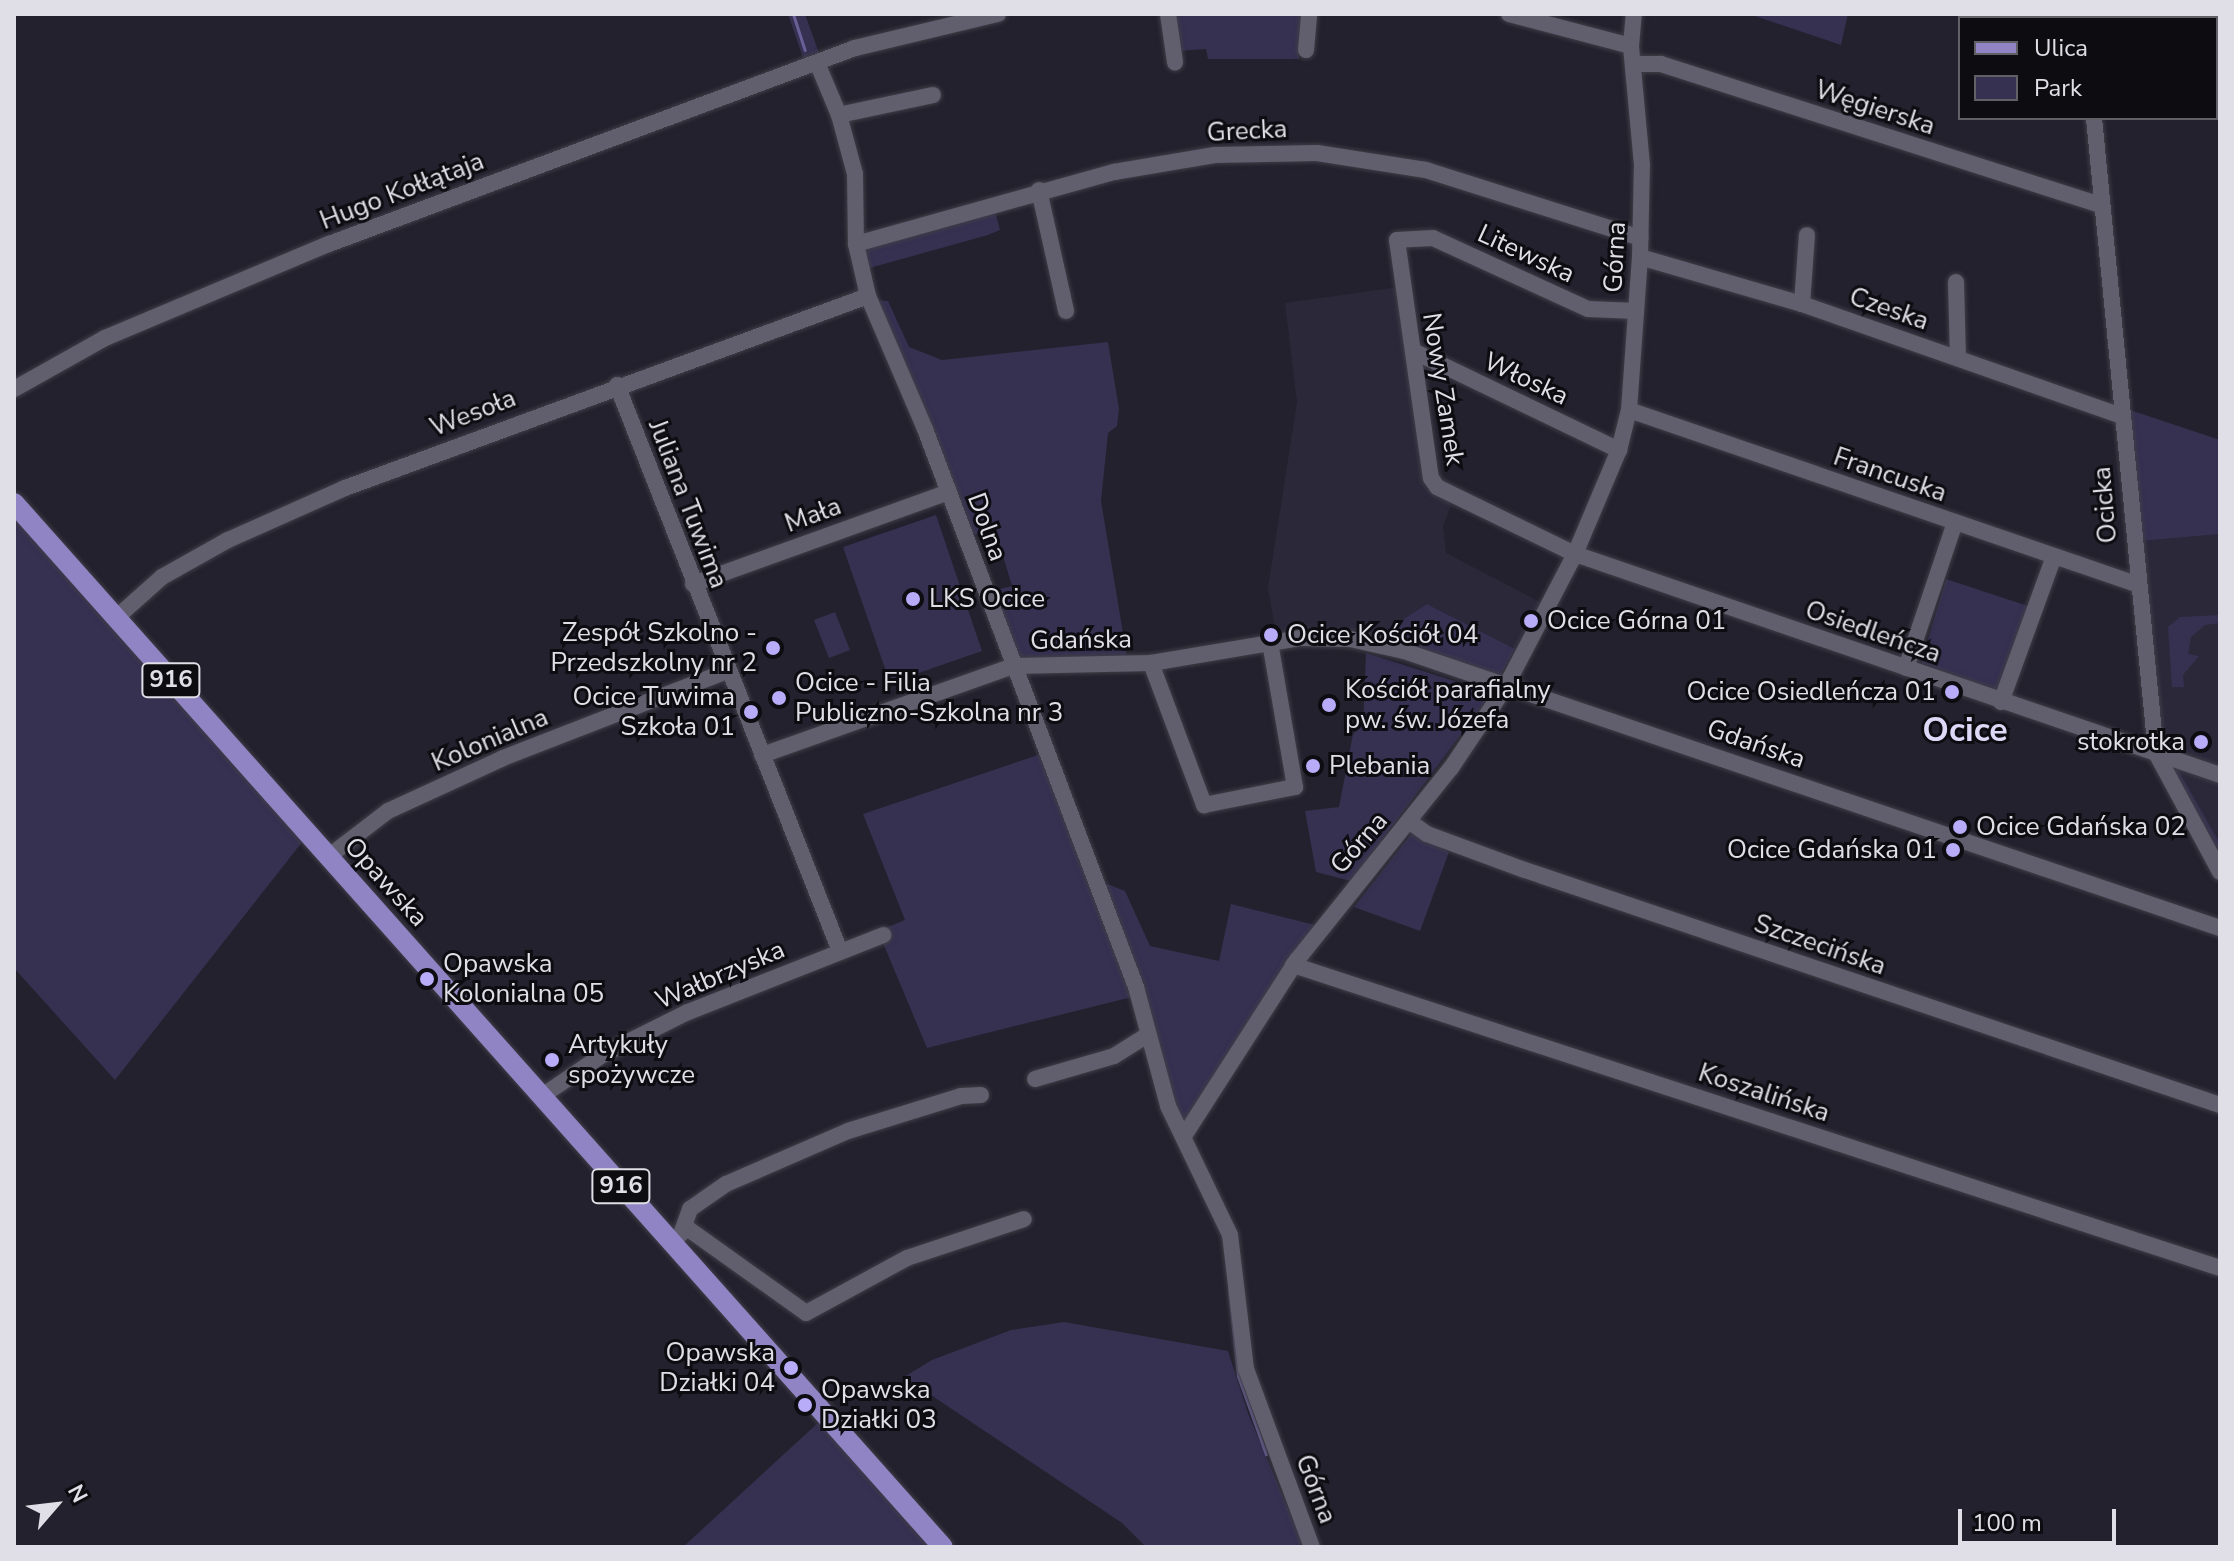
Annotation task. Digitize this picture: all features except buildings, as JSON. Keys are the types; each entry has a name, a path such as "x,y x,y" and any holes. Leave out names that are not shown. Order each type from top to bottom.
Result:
{"main road":[{"name":"Opawska","path":"14,503 943,1547"}],"street":[{"path":"918,14 922,32"},
{"name":"Hugo Kołłątaja","path":"14,389 105,338 329,244 818,65 855,48 967,18 998,14"},
{"path":"1168,14 1175,62"},
{"path":"1306,50 1309,14"},
{"path":"1509,14 1631,46"},
{"name":"Górna","path":"1312,1547 1246,1369 1230,1235 1184,1136 1293,965 1409,821 1506,686 1575,554 1619,450 1629,410 1640,257 1642,165 1631,46 1634,14"},
{"name":"Węgierska","path":"1633,64 1661,64 2102,206"},
{"name":"Dolna","path":"818,65 839,115 855,174 856,244 868,296 949,492 1136,987 1143,1038 1168,1106 1184,1136"},
{"path":"839,115 933,95"},
{"name":"Ocicka","path":"2094,120 2136,584 2156,753 2220,872"},
{"name":"Grecka","path":"856,244 1039,190 1215,155 1317,153 1426,170 1640,238"},
{"path":"1039,190 1066,311"},
{"path":"1802,304 1807,235"},
{"name":"Litewska","path":"1397,240 1433,238 1588,309 1636,311"},
{"name":"Nowy Zamek","path":"1397,240 1431,478 1437,487 1575,554"},
{"name":"Czeska","path":"1640,257 1802,304 2121,416"},
{"path":"1956,282 1958,357"},
{"name":"Wesoła","path":"116,618 162,577 228,540 345,488 617,385 868,296"},
{"name":"Włoska","path":"1413,351 1619,450"},
{"name":"Juliana Tuwima","path":"617,385 727,671 840,951"},
{"name":"Francuska","path":"1629,410 2136,584"},
{"name":"Mała","path":"693,584 949,492"},
{"path":"1906,668 1955,522"},
{"name":"Osiedleńcza","path":"1575,554 2220,775"},
{"path":"2001,702 2054,556"},
{"name":"Gdańska","path":"762,755 1013,666 1151,663 1270,643 1350,639 1506,686 2220,928"},
{"name":"Gdańska","path":"1151,663 1204,805 1295,787 1270,643"},
{"name":"Kolonialna","path":"328,857 388,811 503,758 727,671"},
{"name":"Szczecińska","path":"1409,821 1427,834 1525,870 2220,1105"},
{"name":"Wałbrzyska","path":"542,1096 604,1054 688,1012 883,935"},
{"name":"Koszalińska","path":"1293,965 2220,1268"},
{"path":"1035,1079 1114,1056 1143,1038"},
{"path":"672,1244 687,1228 690,1209 726,1184 848,1131 961,1096 981,1095"},
{"path":"687,1228 806,1313 907,1258 1024,1219"}],"shaded area":[{"path":"1399,287 1429,488 1452,502 1443,526 1446,553 1540,602 1515,649 1427,604 1375,637 1276,634 1268,588 1297,402 1285,303"},
{"path":"2220,534 2220,768 2162,744 2142,541"},
{"path":"2177,768 2220,780 2220,843 2219,842"}],"green space":[{"path":"788,14 805,14 820,56 804,61"},
{"path":"1175,14 1303,14 1299,59 1208,59 1206,49 1178,51"},
{"path":"1749,14 1848,14 1841,45"},
{"path":"995,211 1000,230 866,269 861,249"},
{"path":"874,300 888,301 909,347 942,360 1108,342 1119,409 1117,426 1108,433 1101,501 1127,657 1022,657 1012,650 992,591 1012,586 995,529 972,535"},
{"path":"2130,410 2220,440 2220,534 2142,541"},
{"name":"LKS Ocice","path":"936,515 982,651 890,683 843,547"},
{"path":"14,518 303,841 115,1080 14,968"},
{"path":"1946,579 2028,606 2000,692 1921,663"},
{"path":"1427,604 1515,649 1499,678 1375,637"},
{"path":"835,612 850,650 829,658 814,620"},
{"path":"2220,615 2220,623 2205,625 2191,637 2188,654 2199,656 2183,675 2184,687 2172,687 2168,627 2180,617"},
{"path":"1366,653 1492,693 1351,881 1316,872 1305,811 1339,807 1353,734 1363,726"},
{"path":"1041,754 1132,997 927,1048 878,931 905,920 863,814"},
{"path":"2177,768 2220,843 2220,862 2172,775"},
{"path":"1412,833 1449,852 1420,931 1354,907"},
{"path":"1097,880 1125,891 1150,946 1219,961 1231,904 1315,925 1184,1132"},
{"path":"1064,1322 1228,1351 1248,1413 1304,1547 1146,1547 1122,1523 904,1377 932,1360 1011,1330"},
{"path":"820,1421 932,1547 683,1547"}],"waterway":[{"path":"793,14 805,50"},
{"path":"1229,1290 1238,1376 1266,1454"}],"place":[{"name":"LKS Ocice","path":"913,599"},
{"name":"Ocice Górna 01","path":"1531,621"},
{"name":"Ocice Kościół 04","path":"1271,635"},
{"name":"Zespół Szkolno - Przedszkolny nr 2","path":"773,648"},
{"name":"Ocice Osiedleńcza 01","path":"1952,692"},
{"name":"Ocice - Filia Publiczno-Szkolna nr 3","path":"779,698"},
{"name":"Kościół parafialny pw. św. Józefa","path":"1329,705"},
{"name":"Ocice Tuwima Szkoła 01","path":"751,712"},
{"name":"stokrotka","path":"2201,742"},
{"name":"Plebania","path":"1313,766"},
{"name":"Ocice Gdańska 02","path":"1960,827"},
{"name":"Ocice Gdańska 01","path":"1953,850"},
{"name":"Opawska Kolonialna 05","path":"427,979"},
{"name":"Artykuły spożywcze","path":"552,1060"},
{"name":"Opawska Działki 04","path":"791,1368"},
{"name":"Opawska Działki 03","path":"805,1405"}],"district":[{"name":"Ocice","path":"1965,731"}]}
